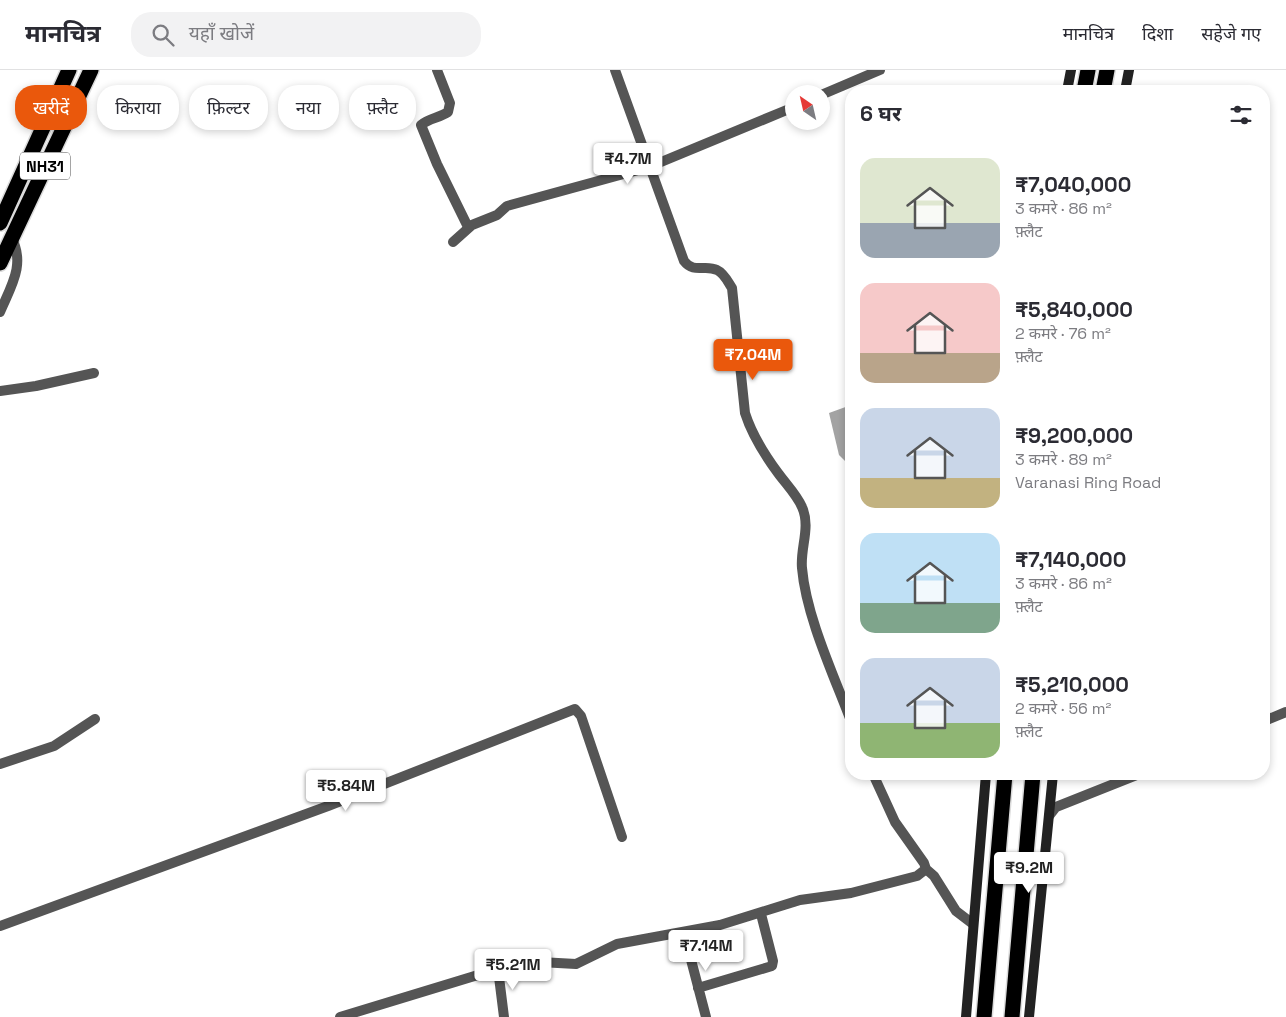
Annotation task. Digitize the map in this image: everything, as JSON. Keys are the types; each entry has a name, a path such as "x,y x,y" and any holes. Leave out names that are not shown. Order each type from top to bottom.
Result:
{"highway":[{"name":"NH31","path":"0,223 68,70"},
{"name":"NH31","path":"0,264 10,237 91,70"},
{"path":"1085,85 1088,70"},
{"path":"1104,85 1107,70"},
{"path":"984,1017 1004,780"},
{"path":"1012,1017 1032,780"}],"street":[{"path":"437,70 450,103 448,112 440,118 426,121 421,125 437,164 468,227"},
{"path":"614,70 684,261 692,268 716,269 732,288 745,413 750,428 764,453 802,508 806,529 801,567 806,592 817,629 845,705"},
{"path":"830,91 880,70"},
{"path":"1068,85 1071,70"},
{"path":"1126,85 1129,70"},
{"path":"453,242 468,227 496,215 507,206 649,167 785,111"},
{"path":"0,312 19,262 17,249 10,237"},
{"path":"0,391 36,386 94,373"},
{"path":"0,926 328,806 575,709 581,716 622,837"},
{"path":"1270,719 1286,712"},
{"path":"0,764 54,746 95,719"},
{"path":"876,780 895,822 926,869 934,876 956,911 973,924"},
{"path":"966,1017 985,780"},
{"path":"1029,1017 1052,780"},
{"path":"1049,816 1056,807 1124,780"},
{"path":"340,1017 498,969 540,962 576,964 617,944 684,933 761,914 800,900 852,893 909,878 924,873 926,869"},
{"path":"698,988 772,966 773,962 761,914"},
{"path":"684,933 706,1017"},
{"path":"498,969 504,1017"}],"shaded area":[{"path":"845,407 845,461 839,455 829,413"}]}
